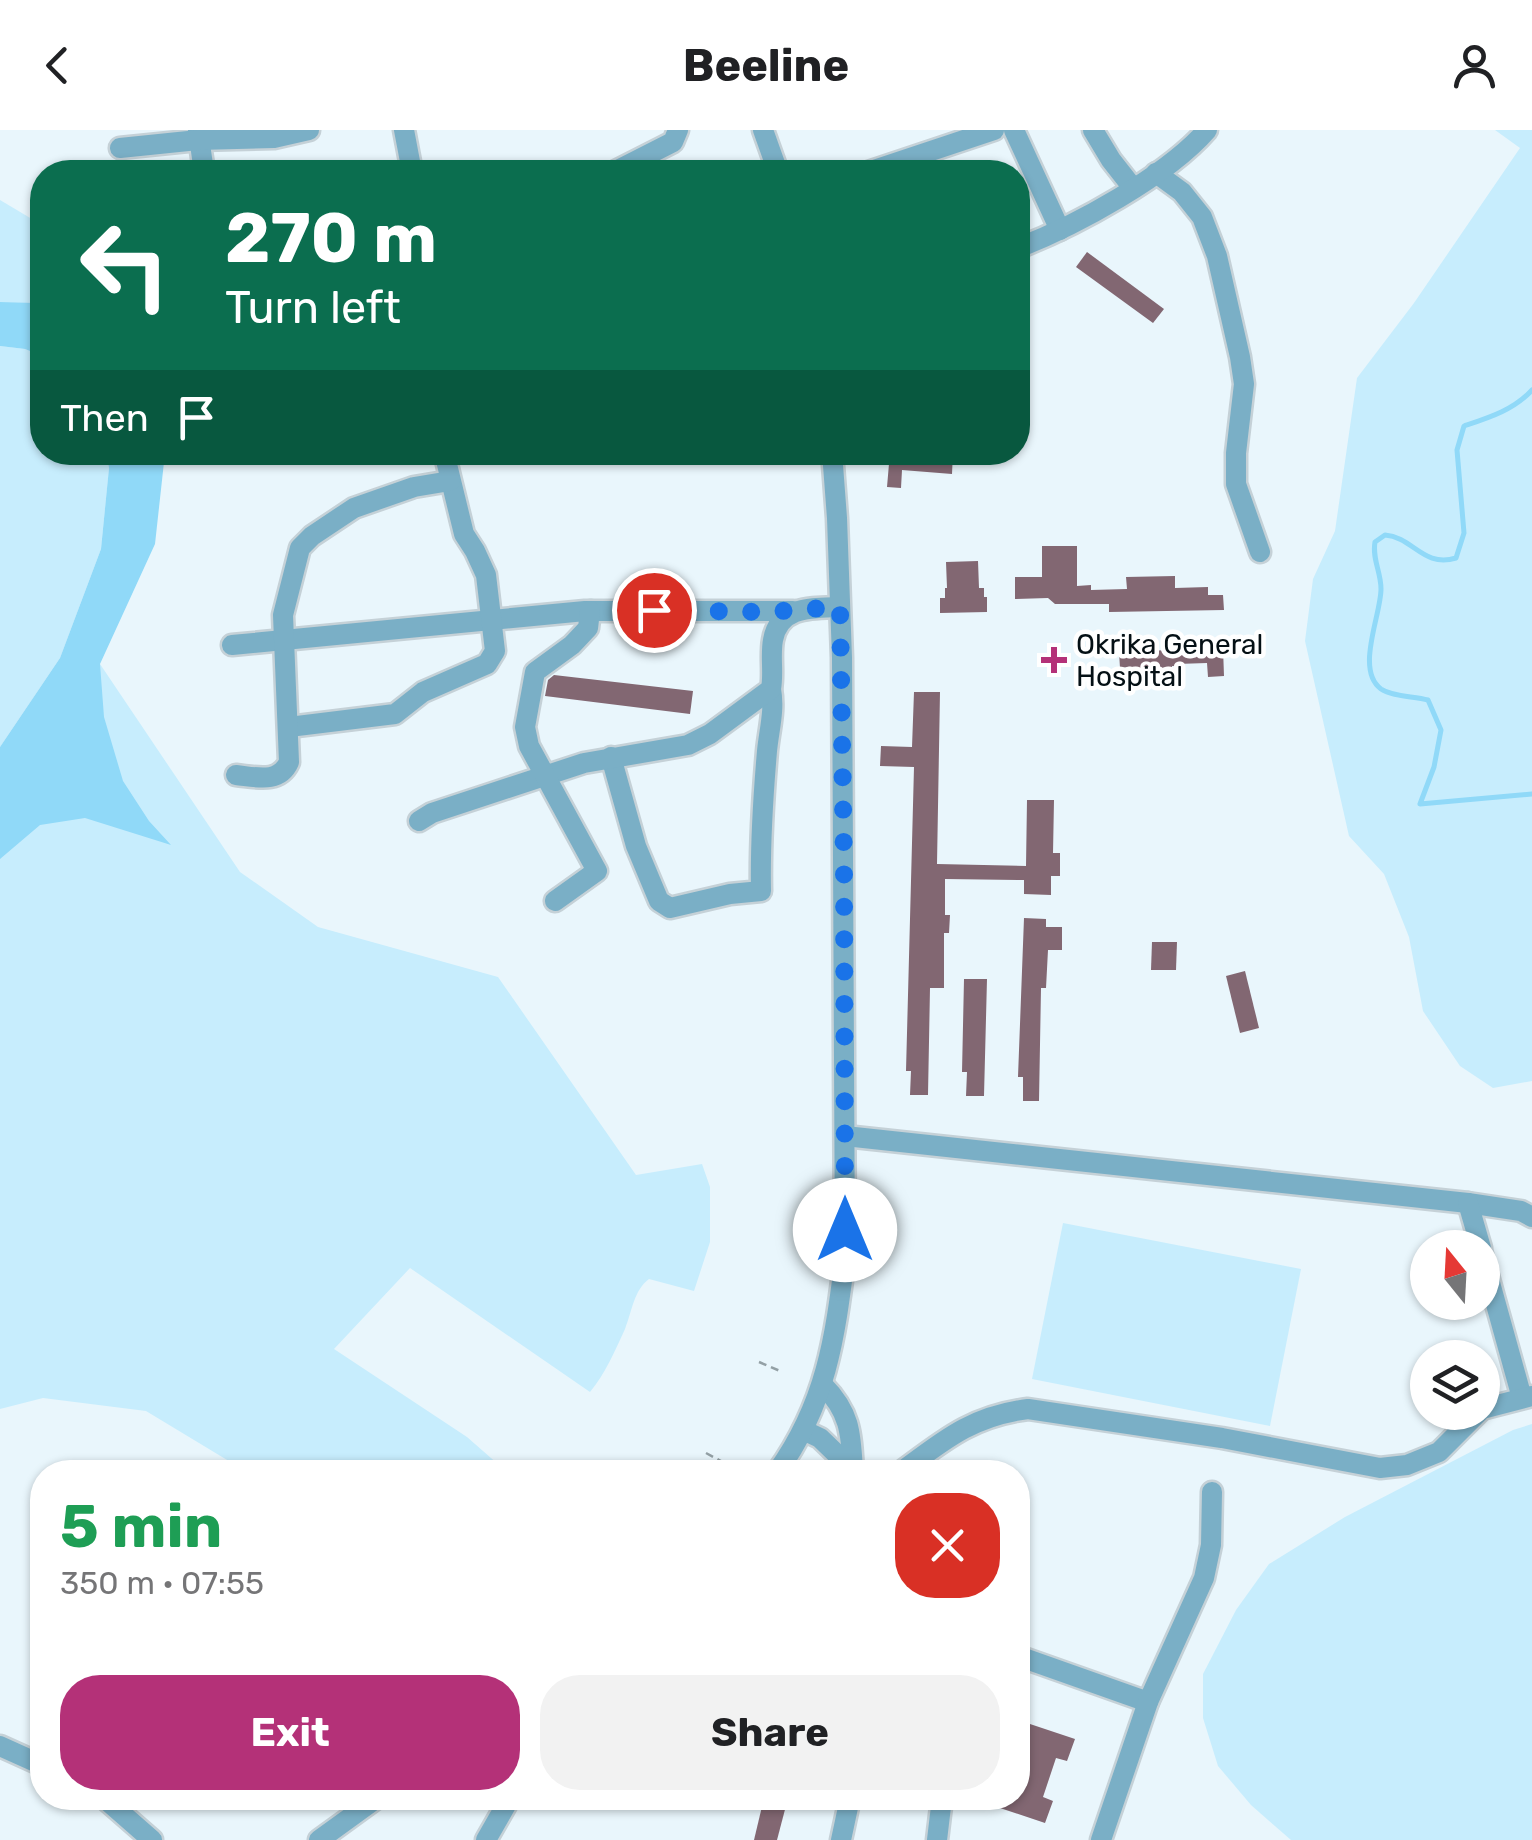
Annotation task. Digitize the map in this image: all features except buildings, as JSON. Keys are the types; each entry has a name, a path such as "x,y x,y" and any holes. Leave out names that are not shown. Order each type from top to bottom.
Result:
{"street":[{"path":"120,148 198,135 274,138 309,130"},
{"path":"404,130 410,160"},
{"path":"638,160 673,142 678,130"},
{"path":"764,130 774,160"},
{"path":"904,160 994,130"},
{"path":"1014,130 1028,160"},
{"path":"1093,130 1133,188"},
{"path":"1030,243 1133,188 1172,162 1207,130"},
{"path":"198,135 202,160"},
{"path":"1030,165 1060,230"},
{"path":"1156,173 1182,192 1202,217 1218,256 1244,384 1236,484 1260,552"},
{"path":"289,728 395,714 423,692 486,664 494,651 486,576 464,534 447,465"},
{"path":"784,1460 823,1384 844,1257 844,867 840,607 833,465"},
{"path":"236,775 273,778 285,771 290,762 283,615 300,548 354,508 414,486 450,481"},
{"path":"232,645 590,610 793,611 840,607"},
{"path":"555,901 597,871 529,746 525,727 536,672 588,628 590,610"},
{"path":"610,757 636,846 659,901 670,908 760,891 773,702 772,641 779,622 793,611"},
{"path":"420,821 432,813 584,762 688,745 710,734 771,689"},
{"path":"845,1136 1468,1203 1532,1217"},
{"path":"1468,1203 1476,1230"},
{"path":"1500,1309 1527,1397 1500,1405"},
{"path":"823,1384 844,1412 853,1460"},
{"path":"918,1460 976,1421 1028,1409 1222,1438 1380,1468 1408,1465 1440,1452 1462,1430"},
{"path":"803,1430 820,1438 841,1460"},
{"path":"1101,1840 1148,1702 1204,1578 1211,1545 1212,1492"},
{"path":"1030,1660 1148,1702"},
{"path":"0,1746 30,1760"},
{"path":"118,1810 152,1840"},
{"path":"320,1840 361,1810"},
{"path":"486,1840 503,1810"},
{"path":"841,1840 847,1810"},
{"path":"937,1840 941,1810"}],"path":[{"path":"759,1362 780,1371"},
{"path":"706,1453 720,1460"}],"shaded area":[{"path":"1495,130 1532,130 1532,1081 1493,1088 1460,1066 1423,1011 1409,937 1384,874 1349,836 1305,641 1313,579 1335,531 1357,378 1414,303 1520,148"},
{"path":"0,200 30,218 30,303 0,302"},
{"path":"0,346 30,351 30,465 109,468 101,549 60,658 0,747"},
{"path":"100,664 240,872 318,927 498,977 636,1175 702,1164 710,1187 710,1242 694,1291 649,1279 637,1295 613,1354 590,1392 410,1268 334,1349 467,1437 493,1460 227,1460 146,1411 43,1398 0,1409 0,806"},
{"path":"1063,1223 1301,1269 1270,1426 1032,1379"},
{"path":"1532,1424 1532,1840 1291,1840 1251,1805 1218,1766 1203,1718 1203,1674 1236,1610 1269,1564 1345,1517 1513,1430"}],"water":[{"path":"0,302 30,303 30,351 0,346"},
{"path":"108,465 164,465 155,544 100,664 104,717 123,781 149,821 171,845 85,818 40,825 0,859 0,747 60,658 101,549"}],"waterway":[{"path":"1532,390 1509,408 1464,426 1457,450 1464,533 1456,558 1435,559 1385,535 1375,542 1381,589 1370,656 1370,669 1381,689 1428,700 1441,730 1434,767 1420,804 1532,794"}],"place":[{"name":"Okrika General Hospital","path":"1054,660"}],"route":[{"path":"654,610 765,612 840,607 845,1230"}]}
